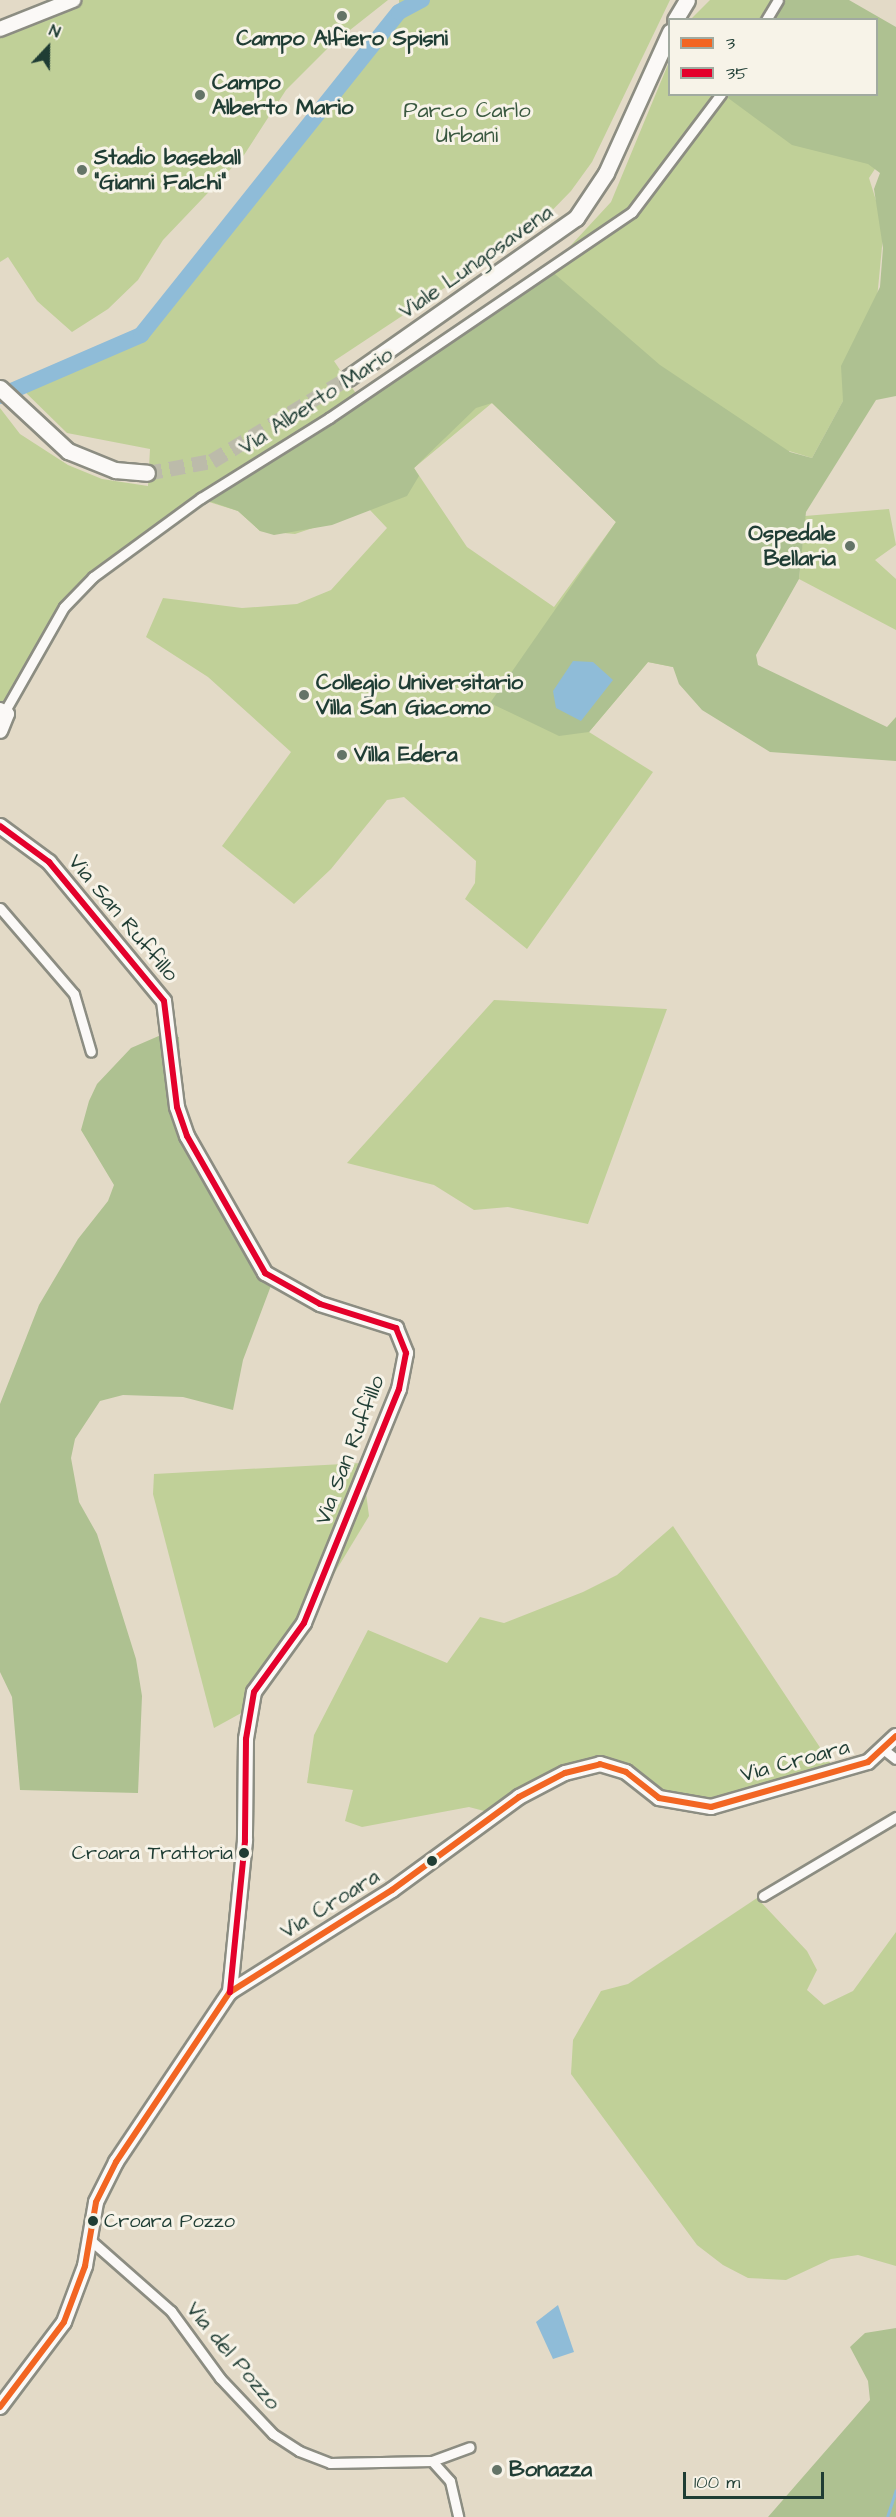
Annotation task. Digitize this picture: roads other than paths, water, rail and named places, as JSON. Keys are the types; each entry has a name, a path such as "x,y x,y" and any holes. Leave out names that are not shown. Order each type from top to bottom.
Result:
{"main road":[{"path":"676,18 687,0"},
{"name":"Viale Lungosavena","path":"348,378 576,218 606,173 668,34"},
{"path":"0,388 55,442 115,470 147,473"}],"street":[{"path":"0,29 73,0"},
{"path":"767,18 778,0"},
{"name":"Via Alberto Mario","path":"3,710 64,607 93,577 201,498 329,418 632,212 720,96"},
{"path":"0,731 3,710"},
{"name":"Via San Ruffillo","path":"0,826 49,862 164,1000 177,1107 187,1136 265,1273 320,1304 396,1328 406,1353 399,1389 304,1623 254,1692 246,1739 245,1841 230,1992"},
{"path":"0,908 74,994 91,1052"},
{"name":"Via Croara","path":"0,2407 64,2322 85,2266 87,2238 96,2202 116,2162 230,1992 392,1890 519,1797 565,1773 600,1764 627,1772 659,1798 711,1806 836,1774 868,1762 896,1736"},
{"name":"Via Croara","path":"883,1749 896,1759"},
{"path":"763,1896 896,1817"},
{"name":"Via del Pozzo","path":"87,2238 171,2311 220,2378 273,2434 299,2451 330,2463 432,2461 470,2447"},
{"path":"432,2461 450,2481 458,2517"}],"water":[{"path":"573,661 593,662 613,680 581,721 556,708 553,691"},
{"path":"558,2305 574,2352 553,2359 536,2322"}],"waterway":[{"path":"0,396 141,335 399,12 422,0"},
{"path":"887,2517 896,2490"}],"tunnel":[{"path":"147,473 212,461 348,378"}],"place":[{"name":"Campo Alfiero Spisni","path":"342,16"},
{"name":"Campo Alberto Mario","path":"200,95"},
{"name":"Stadio baseball \"Gianni Falchi\"","path":"82,170"},
{"name":"Ospedale Bellaria","path":"850,546"},
{"name":"Collegio Universitario Villa San Giacomo","path":"304,695"},
{"name":"Villa Edera","path":"342,755"},
{"name":"Croara Trattoria","path":"244,1853"},
{"name":"Croara Pozzo","path":"93,2221"},
{"name":"Bonazza","path":"497,2470"}],"park label":[{"name":"Parco Carlo Urbani","path":"467,122"}]}
